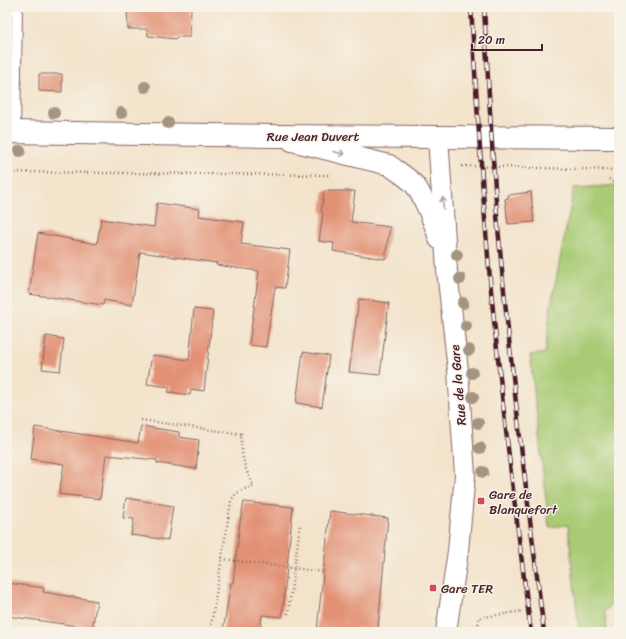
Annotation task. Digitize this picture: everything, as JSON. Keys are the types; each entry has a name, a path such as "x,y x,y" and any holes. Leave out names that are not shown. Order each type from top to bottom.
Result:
{"street":[{"name":"Rue Jean Duvert","path":"11,133 619,138"},
{"path":"274,136 389,165 402,174 414,184 426,206 436,231 447,270"},
{"name":"Rue de la Gare","path":"438,137 447,270 458,371 464,474 458,551 446,632"}],"lane":[{"path":"11,133 16,7"}],"path":[{"path":"440,164 481,167 619,170"},
{"path":"7,172 337,175"},
{"path":"609,179 619,188"},
{"path":"140,420 241,434 245,471 254,486 239,491 234,495 231,501 210,632"},
{"path":"288,614 300,525"},
{"path":"222,559 324,572"},
{"path":"480,632 478,618 522,611"}],"green space":[{"path":"619,185 619,596 605,611 607,632 579,632 568,525 549,527 530,355 545,353 551,305 574,188"}],"building":[{"path":"127,7 191,7 190,37 176,37 176,39 148,36 147,29 128,29"},
{"path":"39,74 62,74 62,92 39,91"},
{"path":"324,191 355,191 351,222 390,227 385,259 333,251 334,243 319,241"},
{"path":"531,192 534,222 508,224 505,199 508,198 508,195"},
{"path":"157,203 200,209 199,216 244,222 241,244 290,250 285,288 275,287 266,347 249,345 259,271 216,265 217,263 140,252 132,305 104,300 103,305 29,294 38,233 97,244 101,219 154,227"},
{"path":"359,299 389,303 380,375 349,372"},
{"path":"194,309 213,311 204,391 191,389 190,395 168,392 170,387 147,384 152,355 189,360"},
{"path":"46,336 64,339 60,371 42,369"},
{"path":"303,352 329,356 322,407 296,403"},
{"path":"141,426 179,432 179,437 199,440 196,469 157,463 157,460 106,455 100,499 59,494 64,464 31,459 35,427 138,443"},
{"path":"126,498 173,506 168,540 131,535 134,519 123,518"},
{"path":"244,502 293,507 282,617 262,615 260,631 223,631 231,583 233,583 240,522"},
{"path":"330,511 388,518 378,628 317,630"},
{"path":"7,583 44,588 43,592 97,601 92,628 7,616"}],"railway":[{"path":"471,7 482,184 491,290 531,632"},
{"path":"484,7 498,227 519,430 544,632"}],"place":[{"name":"Gare de Blanquefort","path":"481,501"},
{"name":"Gare TER","path":"433,588"}]}
